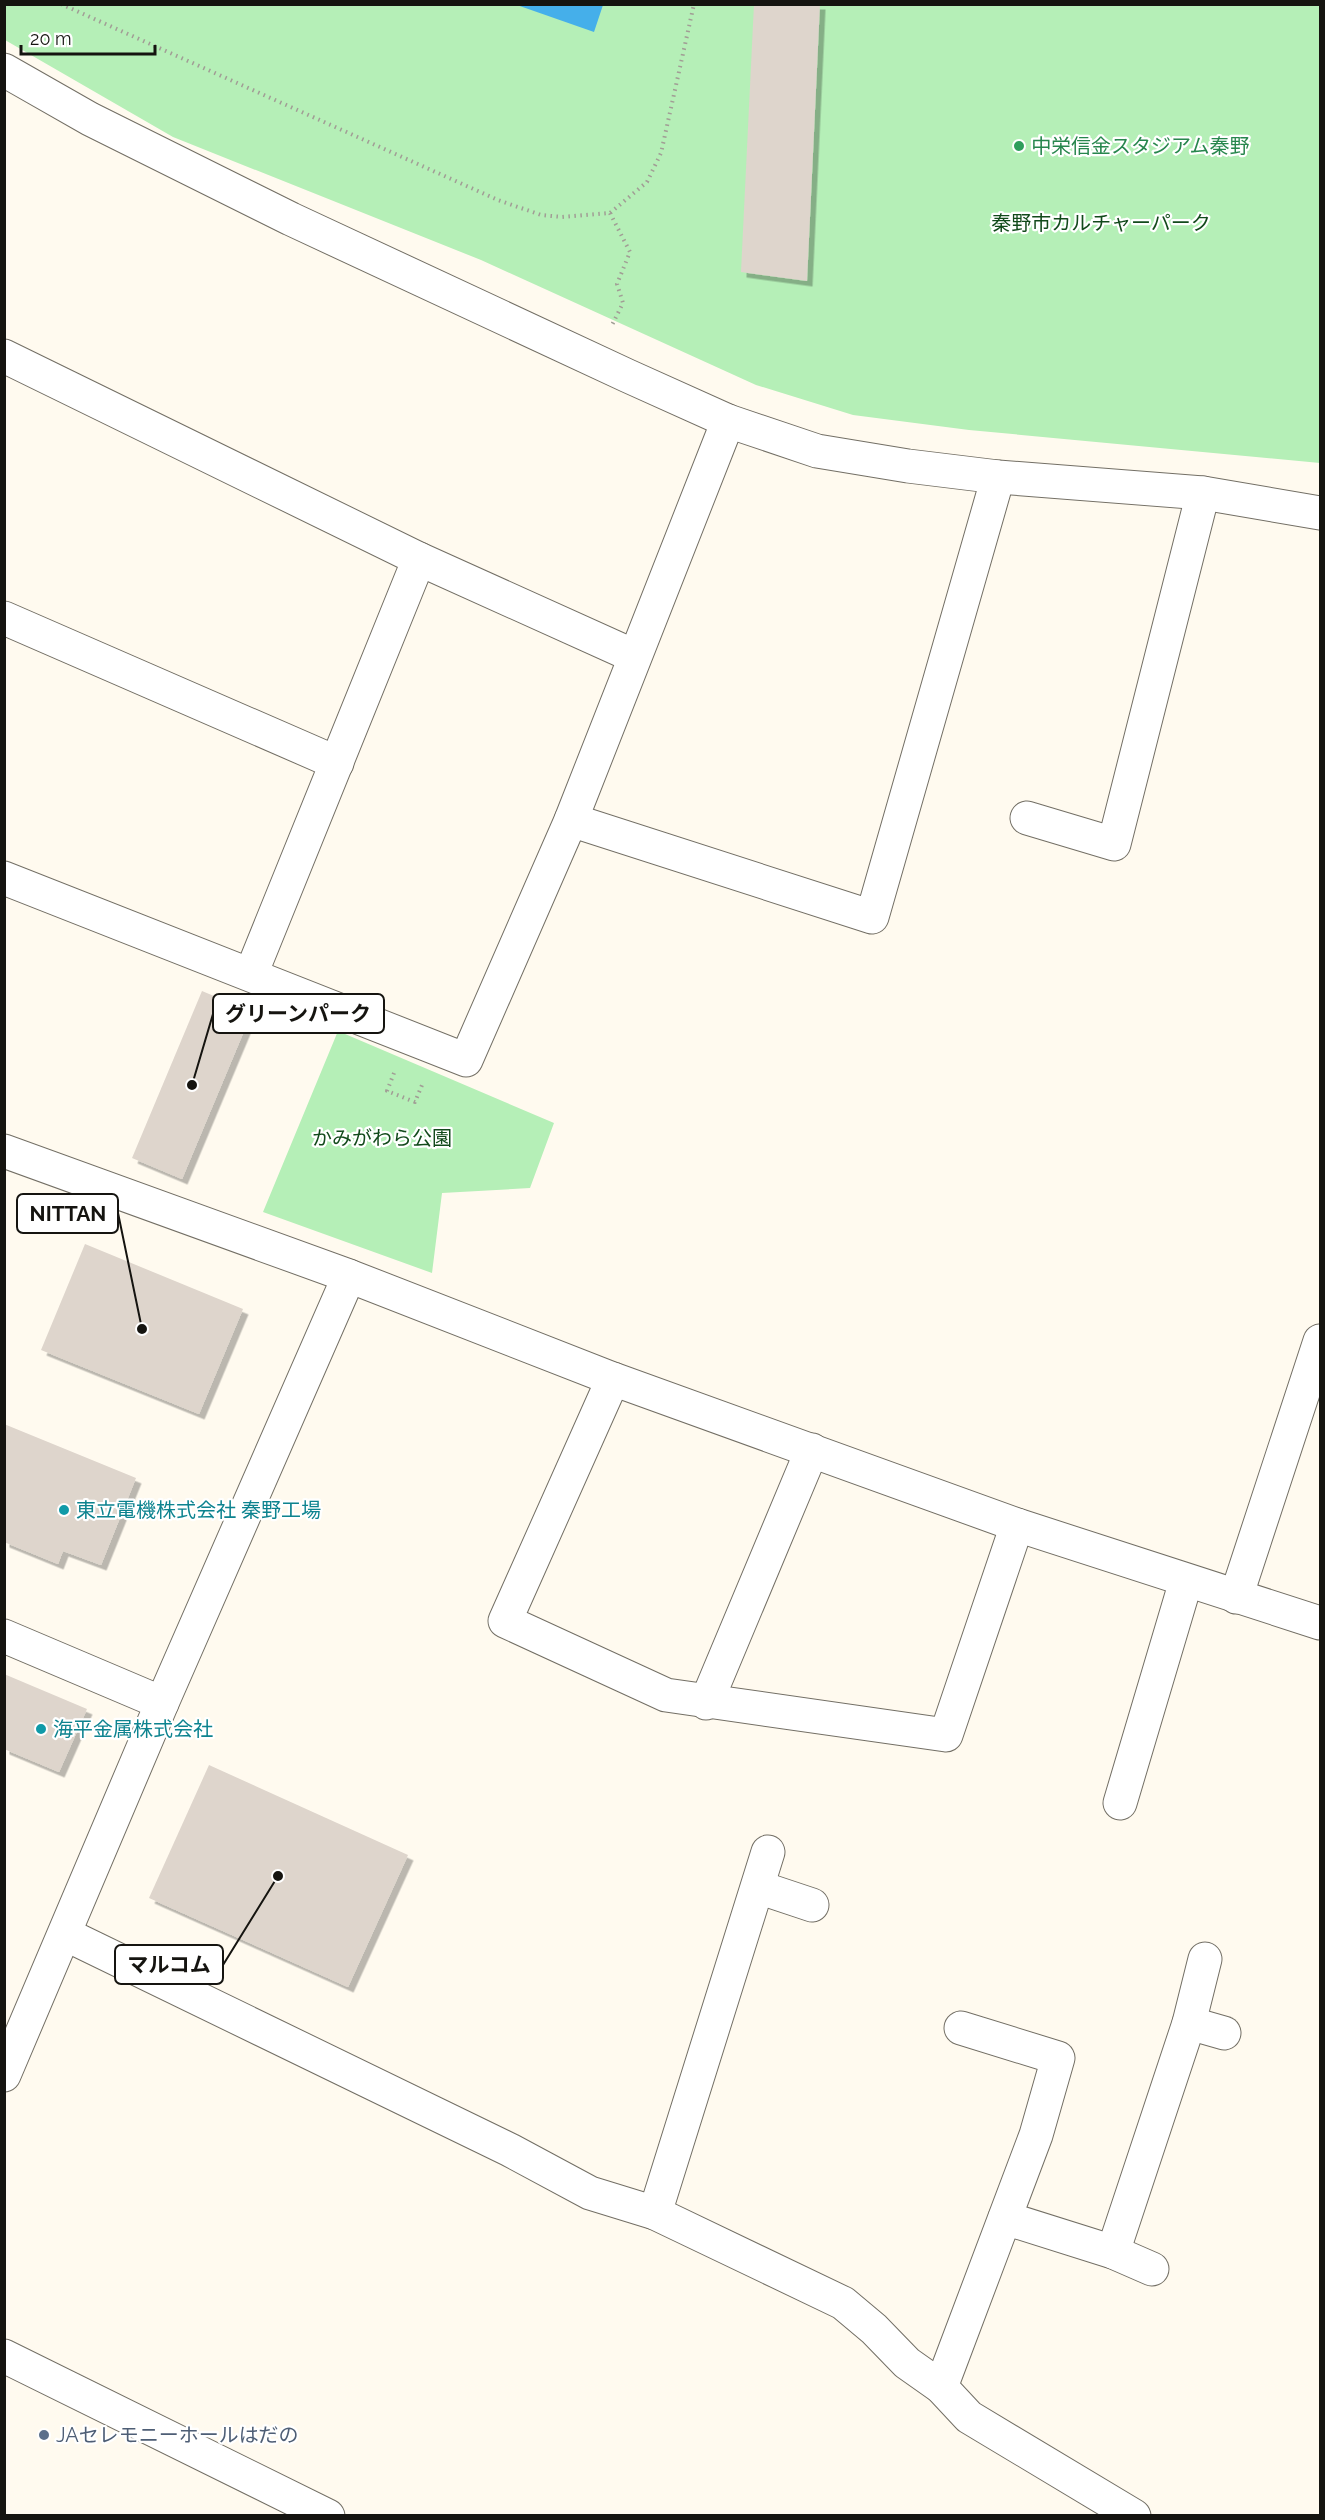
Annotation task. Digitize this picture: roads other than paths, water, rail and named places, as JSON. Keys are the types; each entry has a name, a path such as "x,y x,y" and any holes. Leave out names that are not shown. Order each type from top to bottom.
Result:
{"street":[{"path":"4,70 90,119 291,219 728,420 817,451 998,477 1203,493 1320,513"},
{"path":"4,356 418,559 634,656"},
{"path":"4,878 466,1060 571,820 728,420"},
{"path":"571,820 872,917 998,477"},
{"path":"1027,818 1114,844 1203,493"},
{"path":"251,974 418,559"},
{"path":"4,618 337,763"},
{"path":"4,1151 349,1276 613,1379 1017,1525 1320,1623"},
{"path":"4,2075 162,1703 349,1276"},
{"path":"1236,1597 1320,1341"},
{"path":"613,1379 505,1621 666,1695 706,1703 946,1735 1017,1525"},
{"path":"706,1703 812,1450"},
{"path":"1119,1803 1186,1581"},
{"path":"4,1636 162,1703"},
{"path":"655,2213 768,1852"},
{"path":"758,1887 812,1905"},
{"path":"65,1934 510,2150 590,2193 655,2213 843,2304 874,2330 907,2363 941,2387 969,2417 1134,2516"},
{"path":"1113,2252 1189,2023 1205,1959"},
{"path":"1189,2023 1224,2033"},
{"path":"941,2387 1036,2135 1058,2058 961,2028"},
{"path":"1005,2218 1113,2252 1152,2269"},
{"path":"4,2356 271,2502 328,2516"}],"water":[{"path":"514,4 603,4 603,5 594,32"}],"place":[{"name":"中栄信金スタジアム秦野","path":"1019,146"},
{"name":"グリーンパーク","path":"192,1085"},
{"name":"NITTAN","path":"142,1329"},
{"name":"東立電機株式会社 秦野工場","path":"64,1510"},
{"name":"海平金属株式会社","path":"41,1729"},
{"name":"マルコム","path":"278,1876"},
{"name":"JAセレモニーホールはだの","path":"44,2435"}],"park label":[{"name":"秦野市カルチャーパーク","path":"1101,223"},
{"name":"かみがわら公園","path":"382,1138"}]}
